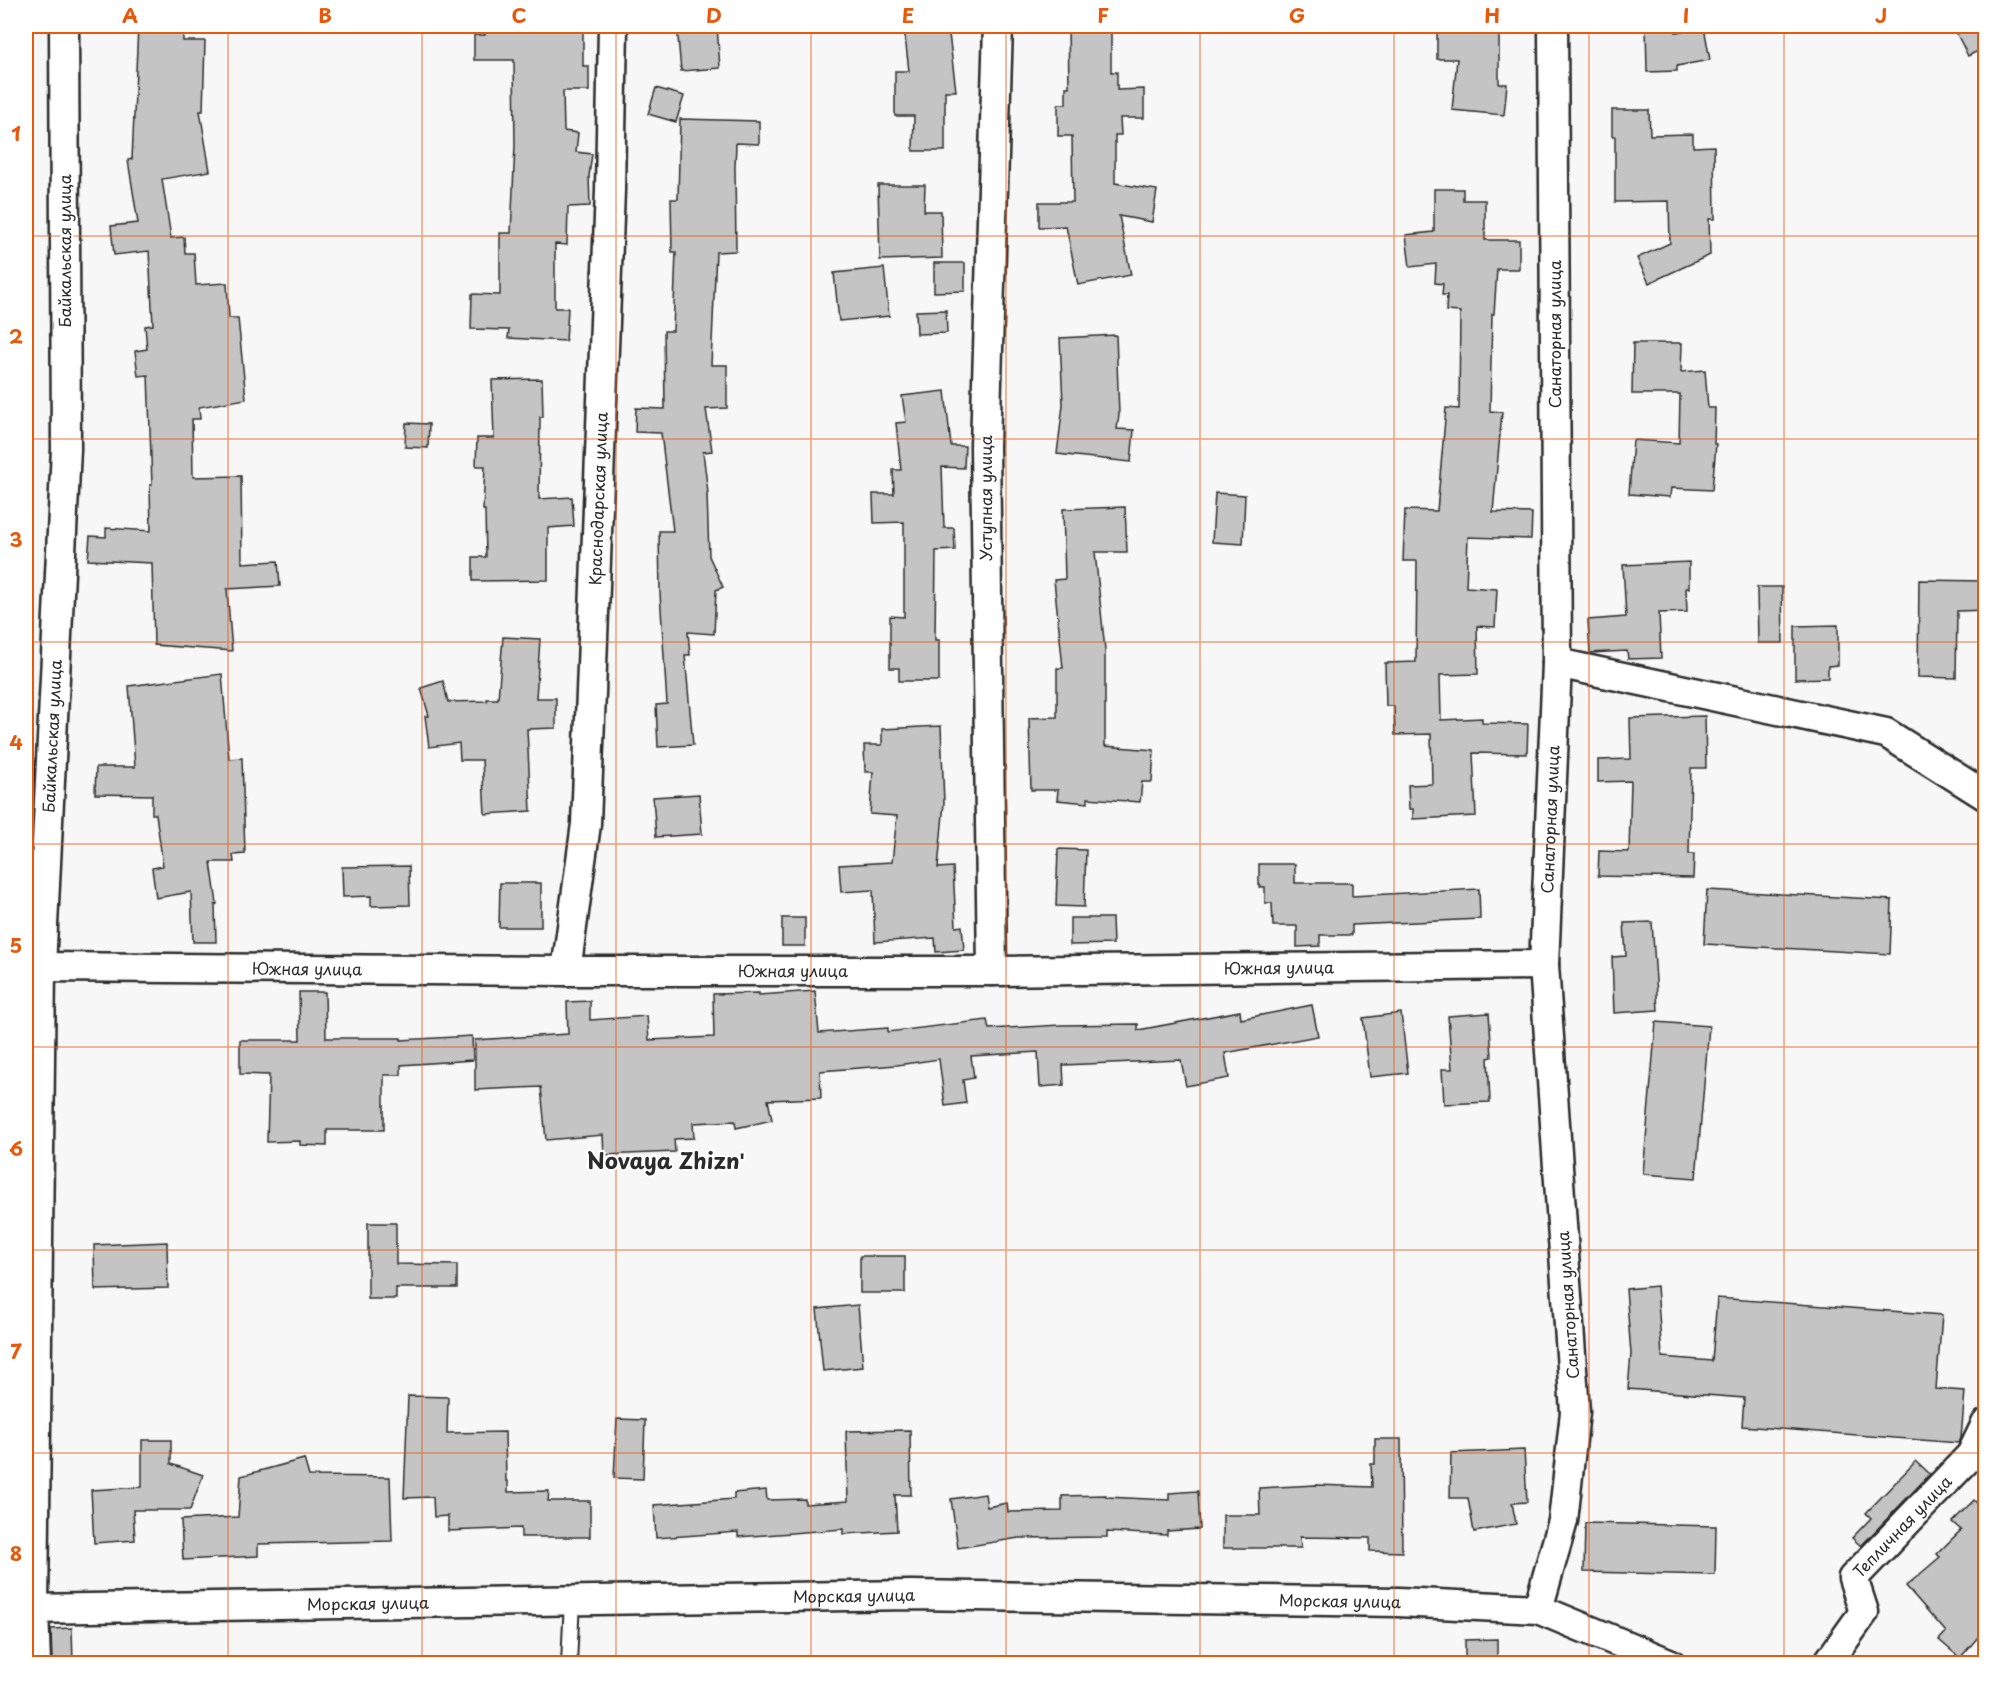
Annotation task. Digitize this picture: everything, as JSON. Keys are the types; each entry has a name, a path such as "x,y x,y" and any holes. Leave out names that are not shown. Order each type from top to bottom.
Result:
{"street":[{"name":"Байкальская улица","path":"36,1664 30,1609 36,979 66,448 64,26"},
{"name":"Краснодарская улица","path":"566,971 586,824 609,214 613,26"},
{"name":"Уступная улица","path":"992,971 985,446 999,26"},
{"name":"Санаторная улица","path":"1538,1609 1563,1521 1575,1412 1544,965 1557,663 1552,26"},
{"path":"1557,663 1886,732 1986,796"},
{"name":"Южная улица","path":"36,979 566,971 992,971 1544,965"},
{"name":"Тепличная улица","path":"1827,1664 1864,1612 1853,1578 1971,1455 1986,1424"},
{"name":"Морская улица","path":"30,1609 911,1595 1386,1602 1538,1609 1671,1664"}],"lane":[{"path":"569,1664 572,1600"}],"building":[{"path":"138,26 183,26 183,41 205,41 203,111 200,111 210,171 162,179 171,238 184,237 185,253 194,253 196,285 227,283 229,318 238,318 246,399 199,407 200,419 192,419 193,477 241,476 242,563 278,561 280,586 227,589 232,651 154,645 152,563 88,560 90,536 106,537 106,528 151,531 150,485 152,485 148,375 138,376 135,351 147,349 145,326 153,325 149,251 114,255 111,226 138,223 128,160 132,159"},
{"path":"485,26 583,26 583,66 589,66 589,91 563,91 564,131 578,133 576,152 592,154 589,176 590,206 568,207 567,245 555,244 555,308 568,308 566,341 508,338 509,330 471,329 472,294 500,295 500,233 511,233 515,145 514,60 474,60 474,35 485,35"},
{"path":"677,26 717,26 720,68 681,71"},
{"path":"948,26 956,91 945,91 945,151 913,151 914,116 895,116 895,71 909,71 904,28"},
{"path":"1068,26 1111,26 1111,72 1117,72 1117,90 1144,89 1144,118 1120,118 1121,135 1115,135 1115,183 1157,190 1152,222 1119,216 1131,275 1078,285 1066,226 1039,227 1039,202 1073,202 1072,136 1058,136 1058,104 1066,104 1066,87 1069,87"},
{"path":"1437,26 1499,26 1499,84 1507,84 1504,115 1452,110 1457,59 1437,59"},
{"path":"1646,26 1676,26 1676,32 1704,27 1710,60 1677,66 1677,71 1647,72"},
{"path":"1953,26 1986,26 1986,47 1968,56"},
{"path":"656,88 684,96 676,122 648,114"},
{"path":"1612,110 1649,110 1650,135 1693,134 1693,147 1714,146 1715,219 1709,219 1710,255 1649,283 1637,258 1670,243 1669,201 1615,202 1615,136 1612,136"},
{"path":"680,119 759,121 759,144 736,143 736,251 716,252 711,365 727,365 727,408 706,409 712,451 703,452 708,493 709,556 723,587 716,590 714,634 688,632 690,655 685,655 693,745 658,747 656,705 667,704 660,593 659,531 673,531 661,433 635,432 636,408 665,409 664,331 673,331 676,252 672,252 671,199 678,199"},
{"path":"878,185 925,185 924,211 941,211 942,258 880,260"},
{"path":"1434,189 1463,189 1463,200 1485,200 1485,240 1519,240 1519,269 1497,269 1494,314 1492,314 1490,411 1502,412 1493,512 1532,513 1531,539 1468,537 1466,587 1497,589 1495,627 1477,626 1478,674 1440,675 1441,720 1482,718 1482,723 1528,724 1527,754 1473,753 1476,816 1413,819 1413,809 1409,809 1408,785 1432,784 1431,734 1395,735 1394,706 1386,706 1385,663 1416,662 1417,561 1403,561 1405,510 1437,511 1446,408 1459,409 1460,312 1446,311 1447,295 1442,295 1443,284 1435,283 1436,264 1410,267 1406,235 1434,232"},
{"path":"934,263 965,263 965,291 934,292"},
{"path":"884,268 889,316 839,321 834,273"},
{"path":"946,310 947,333 917,334 916,311"},
{"path":"1116,335 1119,415 1117,429 1134,430 1131,462 1057,454 1063,405 1060,338"},
{"path":"1633,343 1682,343 1681,372 1705,370 1708,408 1715,408 1714,444 1716,444 1712,490 1671,488 1670,497 1629,494 1633,440 1679,443 1680,394 1632,394"},
{"path":"542,379 543,417 540,417 539,499 572,497 574,526 548,528 548,580 473,581 473,557 486,557 485,510 483,510 485,466 476,466 477,438 494,438 492,380"},
{"path":"945,391 951,446 965,446 964,468 942,467 944,528 954,528 955,550 936,551 935,640 939,640 939,681 899,681 899,668 890,668 890,616 904,617 904,522 874,523 873,494 894,494 893,470 901,470 896,423 906,422 902,396"},
{"path":"406,423 429,424 428,448 405,447"},
{"path":"1215,493 1245,495 1243,544 1212,542"},
{"path":"1125,507 1127,552 1095,552 1105,650 1105,746 1154,750 1152,782 1142,782 1140,802 1088,798 1088,803 1057,800 1058,790 1031,790 1029,718 1057,717 1057,668 1063,668 1054,580 1065,579 1063,509"},
{"path":"1689,562 1689,588 1686,588 1687,612 1659,613 1661,658 1628,659 1627,651 1590,653 1588,620 1626,617 1623,565"},
{"path":"1919,580 1986,581 1986,610 1957,611 1956,678 1918,677"},
{"path":"1757,587 1782,587 1783,643 1758,643"},
{"path":"1838,625 1838,665 1828,666 1828,678 1795,679 1795,626"},
{"path":"503,637 540,639 536,698 556,698 556,728 527,729 531,811 485,814 482,760 460,760 459,743 429,747 425,716 429,716 421,688 443,681 448,702 498,699"},
{"path":"222,674 229,759 242,758 245,854 233,855 234,862 211,862 217,904 215,905 216,942 193,942 191,892 156,898 152,868 163,866 156,814 152,814 152,795 95,794 96,767 135,767 129,686"},
{"path":"1705,716 1706,768 1691,768 1689,854 1694,854 1693,878 1598,876 1599,851 1629,852 1631,781 1598,782 1598,760 1631,759 1630,718"},
{"path":"941,726 944,803 938,868 953,867 956,927 962,926 964,950 936,952 935,938 875,942 873,890 841,892 839,865 892,862 897,816 870,814 873,772 865,772 864,745 882,745 882,729"},
{"path":"699,794 702,834 656,837 653,797"},
{"path":"1058,849 1086,850 1084,907 1056,906"},
{"path":"1259,864 1295,864 1295,883 1352,883 1352,896 1479,889 1480,919 1352,925 1352,935 1320,935 1320,946 1297,947 1297,926 1273,926 1272,903 1265,903 1265,887 1259,887"},
{"path":"409,866 410,905 371,906 371,896 343,897 342,867"},
{"path":"500,883 541,883 541,927 499,927"},
{"path":"1707,890 1892,900 1890,954 1704,944"},
{"path":"782,918 805,918 805,946 782,946"},
{"path":"1070,918 1112,918 1113,944 1070,945"},
{"path":"1652,922 1658,1010 1614,1013 1612,957 1626,956 1624,923"},
{"path":"815,991 819,1033 888,1028 888,1032 987,1020 989,1029 1138,1024 1138,1030 1240,1011 1241,1019 1312,1005 1318,1036 1225,1053 1229,1078 1186,1086 1181,1060 1063,1065 1064,1085 1040,1087 1038,1052 971,1056 974,1078 963,1080 966,1103 945,1106 939,1059 820,1071 821,1098 768,1100 772,1120 736,1128 735,1121 693,1123 694,1138 674,1139 675,1152 604,1155 603,1135 546,1140 541,1087 475,1090 475,1040 568,1034 567,1002 590,1001 590,1020 647,1016 649,1040 714,1037 713,994 759,993 759,995"},
{"path":"299,992 325,992 326,1038 401,1038 401,1040 472,1036 473,1060 401,1065 401,1075 384,1075 384,1130 327,1130 327,1146 300,1145 300,1141 267,1142 269,1075 240,1074 240,1040 300,1040"},
{"path":"1401,1013 1408,1073 1370,1077 1363,1018"},
{"path":"1489,1013 1492,1057 1488,1058 1490,1102 1444,1104 1442,1069 1452,1069 1448,1016"},
{"path":"1656,1022 1709,1026 1696,1178 1643,1174"},
{"path":"368,1223 396,1223 396,1264 457,1265 457,1288 396,1288 396,1299 368,1299"},
{"path":"167,1242 168,1288 95,1290 94,1245"},
{"path":"860,1256 905,1256 905,1293 860,1293"},
{"path":"1657,1286 1662,1357 1712,1361 1717,1298 1942,1315 1936,1389 1965,1391 1959,1443 1742,1426 1744,1398 1628,1389 1631,1354 1626,1289"},
{"path":"858,1305 863,1367 823,1371 817,1309"},
{"path":"408,1396 448,1397 447,1433 505,1432 508,1492 549,1491 548,1501 590,1501 590,1537 521,1537 521,1528 448,1531 448,1516 434,1517 433,1497 404,1498"},
{"path":"617,1419 645,1420 643,1479 614,1478"},
{"path":"910,1430 911,1495 895,1495 897,1531 843,1534 843,1529 738,1537 738,1532 656,1538 654,1505 734,1499 734,1493 766,1490 767,1500 805,1499 805,1504 848,1501 846,1431"},
{"path":"1375,1439 1401,1439 1402,1552 1370,1551 1370,1538 1300,1537 1301,1548 1223,1548 1223,1515 1260,1515 1259,1488 1316,1485 1372,1487 1371,1464 1375,1464"},
{"path":"142,1440 171,1440 171,1464 203,1475 190,1510 133,1510 135,1540 94,1543 91,1490 142,1487"},
{"path":"1524,1450 1527,1502 1512,1503 1516,1524 1474,1532 1468,1498 1450,1498 1451,1453"},
{"path":"304,1459 309,1476 390,1477 392,1541 258,1544 258,1556 183,1560 181,1520 238,1517 241,1476"},
{"path":"1916,1461 1930,1474 1861,1546 1852,1538 1871,1518 1866,1513"},
{"path":"1198,1491 1200,1529 1167,1531 1167,1535 1107,1532 1107,1537 1019,1538 958,1548 951,1499 985,1494 987,1507 1007,1503 1008,1512 1062,1511 1062,1496 1106,1495 1106,1497 1169,1500 1169,1493"},
{"path":"1974,1500 1982,1509 1986,1506 1986,1628 1960,1658 1939,1640 1946,1632 1906,1586 1940,1557 1937,1554 1961,1530 1952,1522"},
{"path":"1585,1523 1716,1526 1715,1575 1584,1572"},
{"path":"72,1628 73,1664 52,1664 51,1629"},
{"path":"1497,1639 1497,1664 1465,1664 1465,1640"}],"district":[{"name":"Novaya Zhiznʹ","path":"666,1161"}]}
